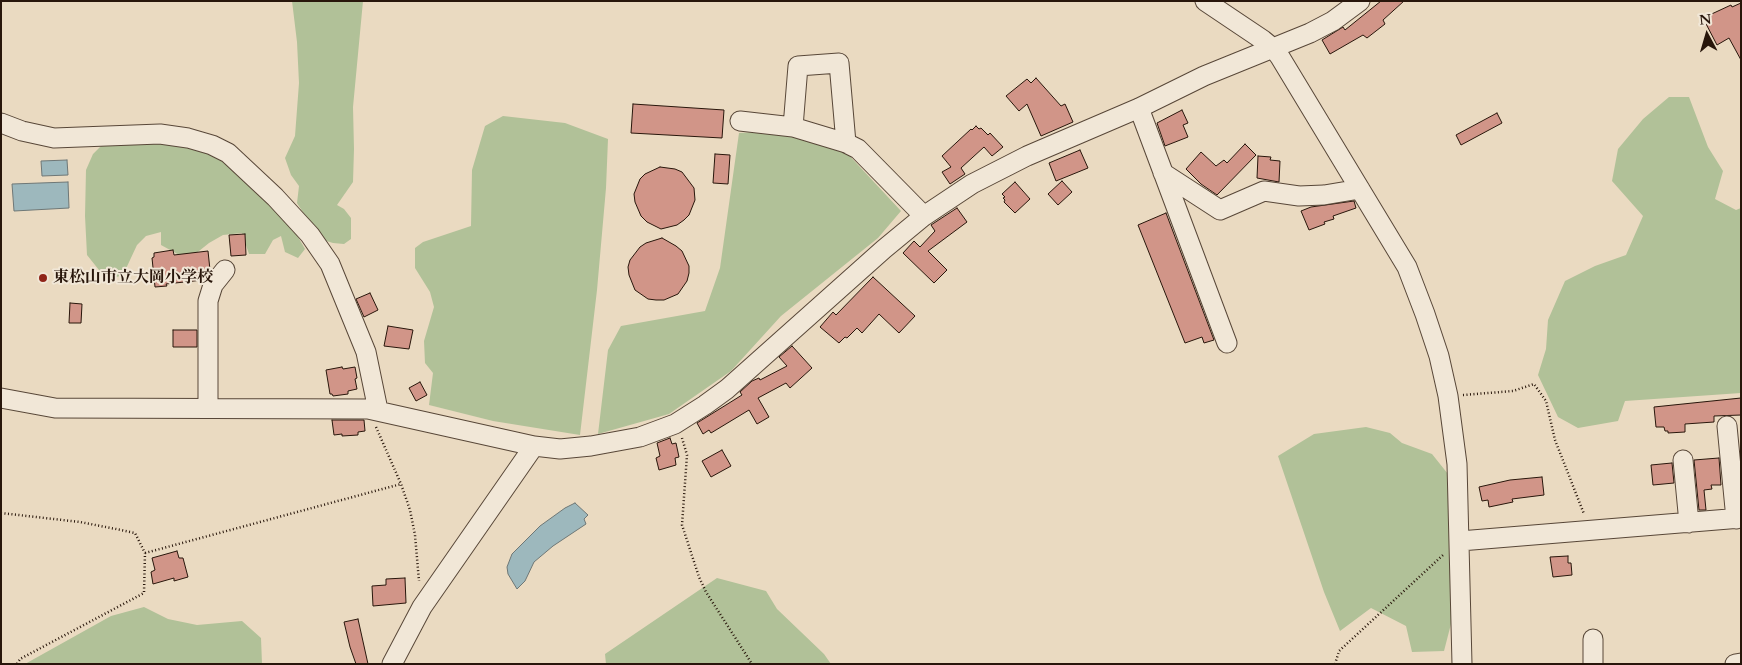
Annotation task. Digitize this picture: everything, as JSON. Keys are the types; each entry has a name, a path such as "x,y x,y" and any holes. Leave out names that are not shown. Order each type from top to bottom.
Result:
{"street":[{"path":"1205,1 1254,33 1274,49 1407,267 1439,356 1448,396 1457,464 1462,664"},
{"path":"1,398 55,408 373,410 534,446 560,449 640,438 675,424 727,389 884,249 924,216 972,184 1027,156 1140,108 1204,76 1310,33 1333,21 1360,1"},
{"path":"793,127 798,66 839,63 846,143"},
{"path":"1140,108 1227,343"},
{"path":"740,121 793,127 846,143 858,149 924,216"},
{"path":"1,123 22,131 54,138 160,134 188,138 212,146 240,163 281,203 310,235 330,264 366,352 373,410"},
{"path":"1163,173 1220,210 1264,190 1299,196 1324,195 1360,189"},
{"path":"208,408 208,302 213,285 225,270"},
{"path":"1460,541 1739,519 1727,426"},
{"path":"392,664 422,607 534,446"},
{"path":"1683,460 1689,523"},
{"path":"1592,639 1593,664"},
{"path":"1735,664 1741,663"}],"path":[{"path":"1448,396 1513,391 1534,384 1546,401 1554,440 1591,531"},
{"path":"373,410 410,510 415,534 422,607"},
{"path":"675,424 685,444 687,455 682,525 699,577 706,592 752,664"},
{"path":"145,553 401,484"},
{"path":"1,513 80,522 121,530 135,534 145,553 144,593 20,658 17,664"},
{"path":"1335,664 1339,651 1460,541"}],"green space":[{"path":"292,1 363,1 353,107 353,182 337,205 344,209 351,218 351,239 344,244 320,239 297,203 299,186 291,175 285,158 295,136 299,83"},
{"path":"1669,97 1689,97 1708,147 1723,171 1715,199 1736,210 1741,208 1741,393 1625,401 1618,421 1578,428 1558,417 1538,375 1546,349 1548,320 1565,281 1595,266 1626,255 1643,216 1612,181 1618,149 1643,119"},
{"path":"503,116 565,123 608,139 606,188 597,290 580,435 493,421 429,405 433,373 425,363 424,341 434,307 430,292 415,268 415,248 423,242 471,226 472,170 485,126"},
{"path":"776,131 846,152 901,211 878,238 781,316 731,371 669,414 598,434 608,350 621,326 705,311 720,268 739,133"},
{"path":"163,142 214,155 234,165 294,230 305,249 298,258 285,252 281,236 273,240 265,254 249,254 242,233 223,235 194,255 183,257 161,245 161,232 146,236 137,245 123,275 107,280 87,255 85,216 86,170 93,154 103,144"},
{"path":"1366,427 1390,433 1402,443 1432,454 1448,474 1452,620 1444,651 1412,652 1406,626 1371,608 1340,631 1324,592 1278,456 1314,434"},
{"path":"717,578 766,591 777,609 824,654 831,664 606,664 605,654"},
{"path":"144,607 168,619 197,625 242,621 261,638 262,664 25,664 111,616"}],"water":[{"path":"67,160 68,175 42,176 41,161"},
{"path":"68,182 69,208 14,211 12,184"},
{"path":"575,503 588,515 584,519 586,524 553,546 534,562 525,581 517,589 508,574 507,567 512,554 540,526"}],"building":[{"path":"1381,1 1404,1 1383,20 1385,24 1367,38 1363,35 1330,54 1322,40 1343,27 1345,30"},
{"path":"1741,3 1741,60 1729,38 1717,45 1703,18 1731,5 1732,7"},
{"path":"1036,78 1061,106 1065,104 1073,122 1041,136 1027,104 1019,111 1006,96 1027,79 1031,83"},
{"path":"633,104 724,110 722,138 631,133"},
{"path":"1182,110 1188,123 1183,125 1188,137 1165,146 1157,123"},
{"path":"1497,113 1502,123 1461,145 1456,135"},
{"path":"976,126 988,135 990,133 1003,147 992,156 984,147 961,168 965,174 950,184 942,172 951,167 942,156"},
{"path":"1245,144 1256,155 1217,195 1201,184 1186,169 1201,152 1216,166 1224,160 1227,163"},
{"path":"1080,150 1088,168 1056,181 1049,163"},
{"path":"715,154 730,155 728,184 713,183"},
{"path":"1258,156 1271,157 1270,160 1280,161 1279,182 1257,178"},
{"path":"660,167 682,172 694,188 695,200 689,215 684,220 677,225 661,229 647,222 641,216 634,194 640,179 645,174"},
{"path":"1062,181 1072,192 1058,205 1048,194"},
{"path":"1015,182 1030,199 1015,213 1004,202 1003,198 1005,197 1002,194"},
{"path":"1354,201 1356,208 1333,216 1334,219 1309,230 1301,211 1311,207"},
{"path":"957,208 967,222 928,251 947,270 934,283 903,253 914,241 920,247 935,231 931,225"},
{"path":"1166,213 1214,340 1204,343 1202,337 1185,343 1138,225"},
{"path":"245,234 246,255 231,256 229,235"},
{"path":"662,238 682,251 689,266 689,273 687,281 678,294 664,300 648,299 635,290 628,267 630,260 640,247"},
{"path":"173,250 174,255 208,251 210,270 203,280 155,287 152,258 154,253"},
{"path":"873,277 915,316 899,333 879,314 862,333 857,328 839,343 820,327 833,312 836,315"},
{"path":"370,293 378,310 364,317 356,299"},
{"path":"70,303 82,304 81,323 69,323"},
{"path":"388,326 413,330 409,349 384,346"},
{"path":"173,330 197,330 197,347 173,347"},
{"path":"792,346 812,368 790,388 786,383 758,398 769,417 757,424 749,410 711,433 709,430 703,434 697,423 742,395 740,392 752,381 759,378 760,380 787,366 779,357"},
{"path":"342,367 343,369 355,367 357,389 348,391 348,394 333,396 330,394 326,370"},
{"path":"420,382 427,395 416,401 409,388"},
{"path":"1741,398 1741,415 1714,416 1714,422 1685,424 1685,432 1668,433 1664,427 1656,427 1654,407"},
{"path":"332,420 364,420 365,431 358,432 358,435 334,435"},
{"path":"670,438 672,444 676,443 679,457 675,458 676,465 659,470 656,458 660,456 657,443"},
{"path":"722,450 731,466 711,477 702,461"},
{"path":"1719,458 1721,485 1711,485 1712,489 1704,490 1706,510 1699,510 1694,460"},
{"path":"1672,463 1674,483 1653,485 1651,465"},
{"path":"1542,477 1544,495 1512,499 1513,502 1489,507 1488,500 1482,501 1479,487 1510,480"},
{"path":"177,551 179,558 183,558 188,577 174,581 174,578 153,584 151,572 155,570 152,558"},
{"path":"1568,556 1572,575 1553,577 1550,557"},
{"path":"405,578 406,603 373,606 372,586 386,585 386,579"},
{"path":"358,619 368,664 356,664 344,622"}],"place":[{"name":"東松山市立大岡小学校","path":"43,278"}]}
